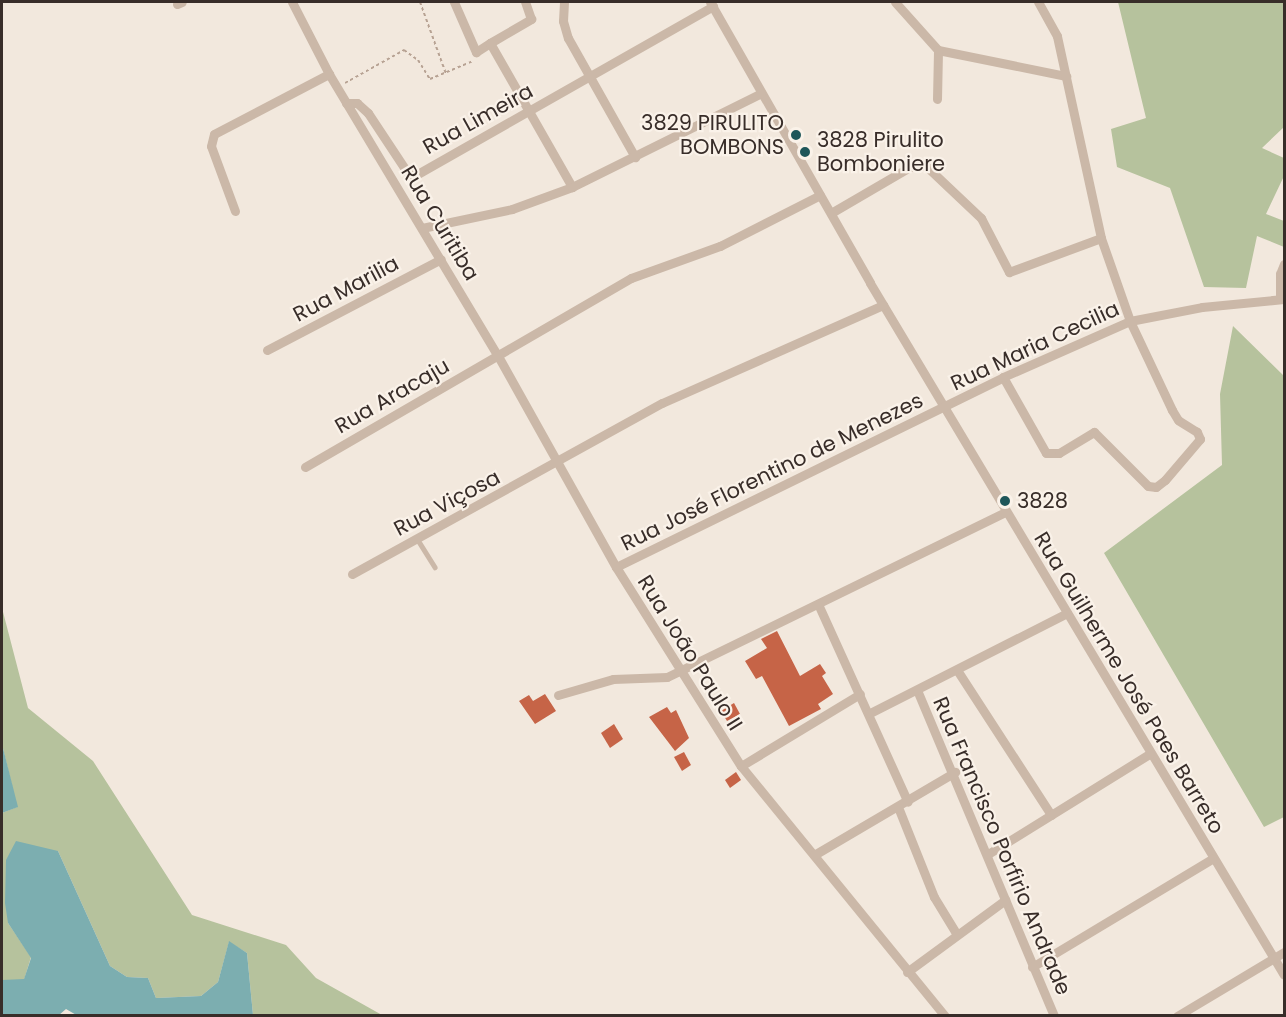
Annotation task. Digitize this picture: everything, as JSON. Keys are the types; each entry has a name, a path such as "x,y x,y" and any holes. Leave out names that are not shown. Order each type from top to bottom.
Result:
{"street":[{"name":"Rua Curitiba","path":"292,2 337,88 441,259 558,463"},
{"path":"454,2 476,52 526,23 531,16 525,2"},
{"path":"564,2 565,29 589,77 635,157"},
{"path":"895,2 938,50 1066,76"},
{"path":"1003,377 1046,453 1059,453 1094,432 1127,469 1148,486 1156,487 1199,443 1200,435 1178,420 1172,410 1130,321 1101,238 1057,36 1038,2"},
{"name":"Rua Limeira","path":"346,103 357,103 368,113 410,175 589,77 711,4"},
{"name":"Rua Guilherme José Paes Barreto","path":"711,4 944,409 1212,859 1284,975"},
{"path":"490,43 572,187"},
{"path":"937,99 938,50"},
{"path":"235,212 211,146 214,134 329,74"},
{"path":"422,228 512,209 572,187 761,93"},
{"path":"831,213 910,167 926,166 981,218 1009,272 1101,238"},
{"name":"Rua Aracaju","path":"305,467 631,278 705,253 820,195"},
{"name":"Rua Marilia","path":"267,350 441,259"},
{"path":"1282,299 1280,274 1284,264"},
{"name":"Rua Maria Cecilia","path":"944,409 1003,377 1130,321 1202,307 1282,299"},
{"name":"Rua Viçosa","path":"352,574 558,463 662,403 883,305"},
{"name":"Rua José Florentino de Menezes","path":"616,567 944,409"},
{"name":"Rua João Paulo II","path":"558,463 616,567 741,766 945,1016"},
{"path":"558,695 613,679 667,677 679,669 1006,512"},
{"path":"818,604 870,713 908,802"},
{"path":"870,713 1067,614"},
{"path":"957,670 1051,815"},
{"name":"Rua Francisco Porfirio Andrade","path":"917,690 955,772 1032,967 1054,1016"},
{"path":"741,766 860,694"},
{"path":"988,854 1149,754"},
{"path":"814,855 908,802 955,772"},
{"path":"898,807 934,897 956,933"},
{"path":"1032,967 1212,859"},
{"path":"907,972 956,933 1005,900"},
{"path":"1177,1016 1284,952"}],"lane":[{"path":"418,540 435,567"}],"path":[{"path":"420,2 446,74"},
{"path":"337,88 404,50 418,60 428,78 446,74 474,60 476,52"}],"green space":[{"path":"1118,2 1284,2 1284,127 1262,148 1284,158 1284,176 1266,214 1284,221 1284,247 1257,236 1246,288 1204,287 1170,188 1117,167 1111,129 1146,118"},
{"path":"1233,326 1284,376 1284,817 1264,827 1104,553 1222,465 1220,394"},
{"path":"2,608 28,708 93,761 192,915 286,945 316,978 382,1015 253,1015 247,953 229,942 218,982 201,996 156,998 148,978 127,977 110,966 58,851 8,923 31,957 24,980 2,980 2,813 17,807 2,744"}],"water":[{"path":"2,744 18,807 2,813"},
{"path":"16,841 58,851 110,966 127,977 148,978 156,998 201,996 218,982 229,941 247,953 253,1015 78,1016 66,1009 59,1015 2,1015 2,980 24,979 31,958 8,923 5,903 6,860"}],"building":[{"path":"777,631 800,676 820,664 826,673 822,676 833,694 818,704 821,709 789,726 762,676 756,679 745,661 767,648 761,639"},
{"path":"545,694 556,711 535,724 519,701 529,695 533,701"},
{"path":"734,703 740,714 727,721 721,711"},
{"path":"667,707 671,713 676,710 689,738 675,751 649,717"},
{"path":"614,724 623,739 610,748 601,733"},
{"path":"684,752 691,765 682,771 674,757"},
{"path":"736,772 741,780 730,788 725,780"}],"place":[{"name":"3829 PIRULITO BOMBONS","path":"796,135"},
{"name":"3828 Pirulito Bomboniere","path":"805,152"},
{"name":"3828","path":"1005,501"}]}
